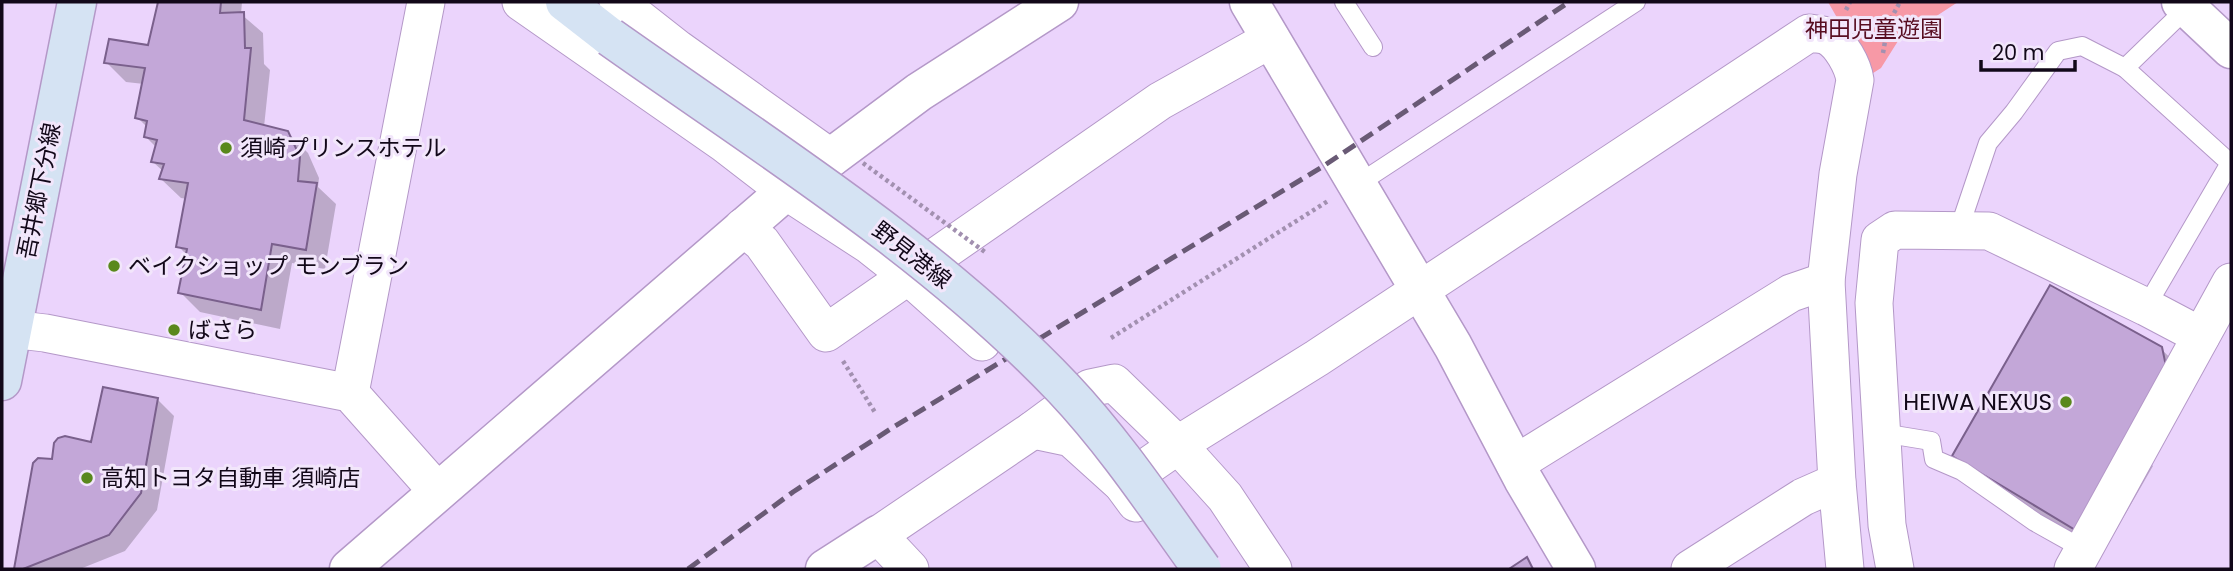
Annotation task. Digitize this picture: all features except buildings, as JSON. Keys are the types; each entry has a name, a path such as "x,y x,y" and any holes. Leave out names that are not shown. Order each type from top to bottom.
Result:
{"main road":[{"name":"吾井郷下分線","path":"2,381 6,328 76,2"},
{"name":"野見港線","path":"565,2 614,20 960,292 1062,388 1103,435 1202,569"}],"street":[{"path":"350,393 426,2"},
{"path":"521,2 724,144 786,191 869,245 982,342"},
{"path":"349,569 786,191 847,160 919,92 1059,2"},
{"path":"1249,2 1271,39 1348,189 1419,290 1453,345 1515,464 1576,569"},
{"path":"2184,5 2231,49"},
{"path":"614,20 678,49 847,160"},
{"path":"1122,484 1809,33 1828,36 1840,48 1854,69 1855,80 1839,174 1826,281 1837,482 1845,569"},
{"path":"743,227 762,243 826,333 1160,101 1271,39"},
{"path":"1895,569 1887,525 1874,303 1880,240 1895,230 1989,231 2201,336"},
{"path":"1515,464 1791,293 1826,281"},
{"path":"2078,559 2231,282"},
{"path":"6,328 45,333 350,393 438,492"},
{"path":"825,569 1033,430 1090,388 1114,383 1178,445 1225,497 1273,569"},
{"path":"1033,430 1071,438 1122,484 1182,569"},
{"path":"1690,569 1802,497 1837,482"},
{"path":"878,535 910,569"}],"lane":[{"path":"1344,2 1373,47"},
{"path":"1348,189 1636,2"},
{"path":"2124,68 2184,5"},
{"path":"1958,232 1988,143 2058,51 2082,46 2124,68 2230,163 2146,307"},
{"path":"1882,433 1931,441 1934,459 1962,471 2035,522 2078,559"}],"path":[{"path":"1882,57 1888,24 1900,2"},
{"path":"847,160 985,252"},
{"path":"1111,338 1348,189"},
{"path":"826,333 876,414"}],"green space":[{"name":"神田児童遊園","path":"1828,2 1958,2 1898,41 1881,68 1870,75"}],"railway":[{"path":"688,569 793,492 892,428 1322,167 1569,2"}],"place":[{"name":"須崎プリンスホテル","path":"226,148"},
{"name":"ベイクショップ モンブラン","path":"114,266"},
{"name":"ばさら","path":"174,330"},
{"name":"HEIWA NEXUS","path":"2066,402"},
{"name":"高知トヨタ自動車 須崎店","path":"87,478"}]}
